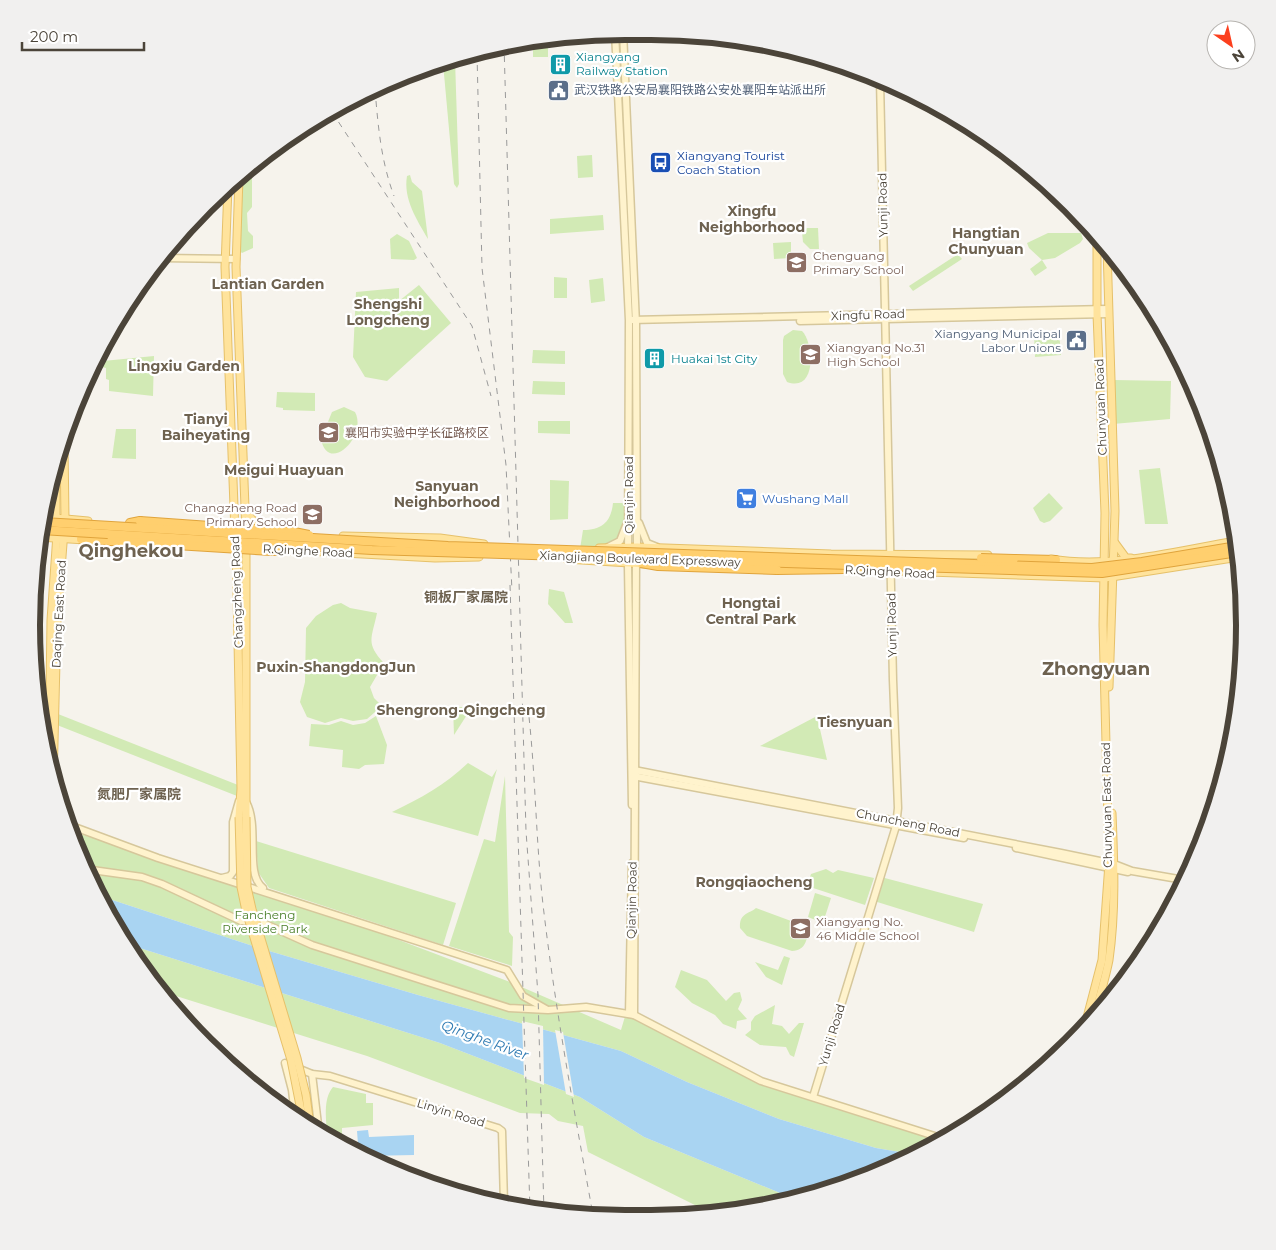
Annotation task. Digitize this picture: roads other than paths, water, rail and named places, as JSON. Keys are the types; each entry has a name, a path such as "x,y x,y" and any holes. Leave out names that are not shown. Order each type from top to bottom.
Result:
{"highway":[{"path":"130,524 140,521 294,532 373,546"},
{"name":"Xiangjiang Boulevard Expressway","path":"49,522 373,546 825,558 1092,568 1142,562 1231,547"},
{"name":"Xiangjiang Boulevard Expressway","path":"48,530 570,557 1102,574 1231,553"},
{"path":"81,539 272,551 302,549 354,552 373,546"},
{"path":"825,558 904,556 1058,560"},
{"path":"570,557 658,566 844,570"}],"main road":[{"name":"Changzheng Road","path":"239,185 236,259 247,564 244,799"},
{"name":"Changzheng Road","path":"228,195 226,259 236,547 241,789 244,799"},
{"name":"Chunyuan Road","path":"1097,246 1097,312 1105,578"},
{"name":"Chunyuan Road","path":"1107,259 1114,577"},
{"name":"Daqing East Road","path":"49,729 51,620 60,539 65,518 64,460"},
{"name":"Daqing East Road","path":"54,751 60,539 56,518 56,490"},
{"path":"245,511 259,529 274,534"},
{"name":"R.Qinghe Road","path":"50,517 216,533 440,538 487,545"},
{"path":"216,533 230,527 235,520"},
{"path":"1058,560 1092,559 1097,556 1101,550 1104,532"},
{"name":"R.Qinghe Road","path":"47,538 127,544 271,548 435,558 487,556"},
{"name":"R.Qinghe Road","path":"541,547 637,547 892,555 963,554 1105,561 1134,559 1230,542"},
{"path":"1114,543 1126,558 1134,559"},
{"path":"220,546 236,560"},
{"path":"247,564 250,557 271,548"},
{"name":"R.Qinghe Road","path":"540,559 1105,578 1232,558"},
{"path":"1112,591 1117,581 1129,575"},
{"name":"Chunyuan East Road","path":"1097,1003 1108,962 1111,867 1108,724 1109,627 1114,577"},
{"path":"1087,578 1096,581 1104,591"},
{"name":"Chunyuan East Road","path":"1088,1014 1102,960 1111,867 1102,625 1105,578"},
{"path":"244,799 241,887 246,911 291,1060 301,1112"},
{"path":"242,817 248,887 252,909 297,1058 306,1094 309,1117"}],"street":[{"name":"Qianjin Road","path":"615,40 632,322 629,547 632,563 634,773 633,1003 629,1014"},
{"name":"Qianjin Road","path":"623,40 637,517 637,547 632,563"},
{"name":"Yunji Road","path":"813,1097 896,823 892,555 880,87"},
{"path":"170,258 236,259"},
{"name":"Xingfu Road","path":"632,322 1108,312"},
{"path":"637,517 647,543 660,548"},
{"path":"599,548 613,546 620,541 629,520"},
{"name":"Chuncheng Road","path":"634,773 1178,879"},
{"path":"233,882 233,822 244,799"},
{"path":"244,799 253,817 254,888"},
{"path":"77,828 158,858 506,970 523,996 548,1010"},
{"name":"Chuncheng Road","path":"1111,867 1177,883"},
{"path":"94,870 118,872 148,879 241,921 261,922 312,945 509,1008 548,1010 586,1008 629,1014 761,1081 937,1136"},
{"path":"220,878 230,876 233,872"},
{"path":"254,874 257,884 268,892"},
{"path":"629,1014 633,1003"},
{"path":"633,1003 645,1021"},
{"path":"294,1107 285,1063 312,1074 330,1076"},
{"path":"312,1074 318,1123"},
{"path":"316,1096 319,1082 330,1076"},
{"name":"Linyin Road","path":"330,1076 498,1128 502,1132 504,1197"}],"water":[{"name":"Qinghe River","path":"108,898 259,948 418,995 621,1051 687,1082 779,1119 876,1148 904,1153 839,1179 784,1194 644,1137 580,1097 440,1043 137,947"},
{"path":"368,1130 369,1137 414,1135 414,1155 379,1156 355,1144 358,1144 357,1131"}],"railway":[{"path":"504,53 526,831 538,995 544,1204"},
{"path":"477,59 482,268 506,465 512,591"},
{"path":"376,96 383,157 394,196"},
{"path":"335,116 472,326 491,396"},
{"path":"510,585 530,1202"},
{"path":"529,717 544,913 566,1064 592,1209"}],"place":[{"name":"Xiangyang Railway Station","path":"560,64"},
{"name":"武汉铁路公安局襄阳铁路公安处襄阳车站派出所","path":"558,90"},
{"name":"Xiangyang Tourist Coach Station","path":"661,163"},
{"name":"Chenguang Primary School","path":"797,263"},
{"name":"Xiangyang Municipal Labor Unions","path":"1077,341"},
{"name":"Xiangyang No.31 High School","path":"811,355"},
{"name":"Huakai 1st City","path":"655,359"},
{"name":"襄阳市实验中学长征路校区","path":"329,433"},
{"name":"Wushang Mall","path":"746,499"},
{"name":"Changzheng Road Primary School","path":"313,515"},
{"name":"Xiangyang No. 46 Middle School","path":"800,929"}],"district":[{"name":"Xingfu Neighborhood","path":"752,220"},
{"name":"Hangtian Chunyuan","path":"986,242"},
{"name":"Lantian Garden","path":"268,284"},
{"name":"Shengshi Longcheng","path":"388,312"},
{"name":"Lingxiu Garden","path":"184,366"},
{"name":"Tianyi Baiheyating","path":"206,428"},
{"name":"Meigui Huayuan","path":"284,470"},
{"name":"Sanyuan Neighborhood","path":"447,494"},
{"name":"Qinghekou","path":"131,551"},
{"name":"铜板厂家属院","path":"466,597"},
{"name":"Hongtai Central Park","path":"751,612"},
{"name":"Puxin-ShangdongJun","path":"336,667"},
{"name":"Zhongyuan","path":"1096,669"},
{"name":"Shengrong-Qingcheng","path":"461,710"},
{"name":"Tiesnyuan","path":"855,722"},
{"name":"氮肥厂家属院","path":"139,794"},
{"name":"Rongqiaocheng","path":"754,882"}],"park label":[{"name":"Fancheng Riverside Park","path":"265,922"}]}
